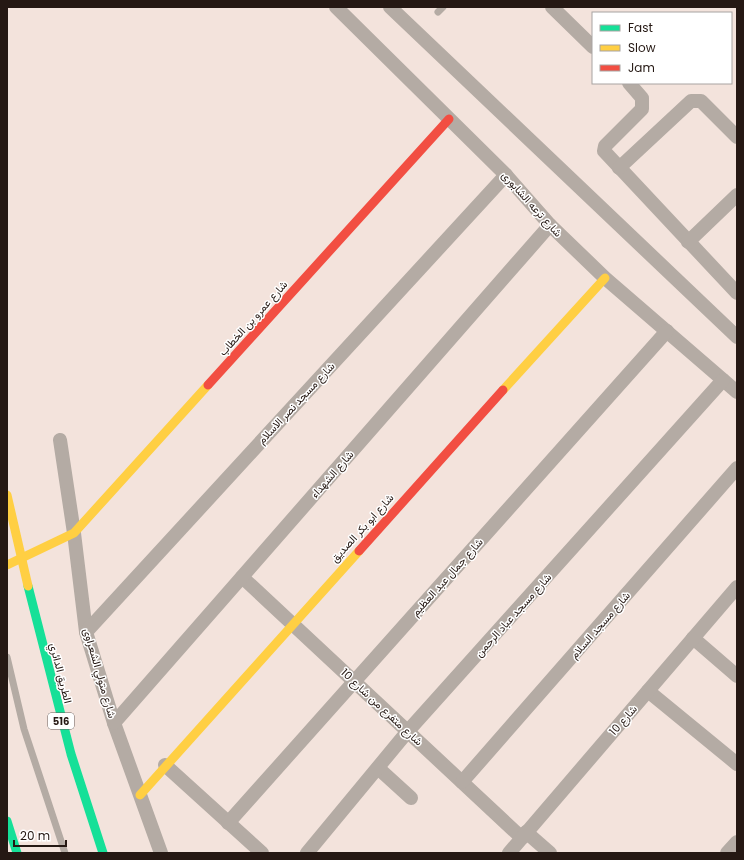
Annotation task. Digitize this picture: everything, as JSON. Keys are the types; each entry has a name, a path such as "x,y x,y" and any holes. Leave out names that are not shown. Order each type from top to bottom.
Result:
{"main road":[{"name":"شارع عمرو بن الخطاب","path":"74,533 449,119"},
{"name":"شارع ابو بكر الصديق","path":"140,795 165,765 605,278"},
{"name":"الطريق الدائري","path":"7,495 60,718 90,819 103,853"},
{"path":"7,565 74,533"},
{"path":"7,821 17,853"}],"street":[{"path":"390,7 737,337"},
{"path":"552,7 592,46"},
{"name":"شارع ترعه الشابورى","path":"341,9 449,119 506,174 550,225 605,278 737,392"},
{"path":"630,84 642,98 642,109 604,149 605,153 736,291"},
{"path":"619,168 691,101 701,101 737,137"},
{"name":"شارع مسجد نصر الاسلام","path":"86,632 506,174"},
{"path":"688,242 737,195"},
{"name":"شارع الشهداء","path":"114,723 550,225"},
{"name":"شارع جمال عبد العظيم","path":"228,823 667,331"},
{"name":"شارع مسجد عباد الرحمن","path":"307,853 408,731 723,380"},
{"name":"شارع متولي الشعراوى","path":"60,440 74,533 86,632 114,723 161,853"},
{"name":"شارع مسجد السلام","path":"462,782 737,468"},
{"name":"شارع متفرع من شارع 10","path":"242,577 462,782 524,835 550,853"},
{"name":"شارع 10","path":"509,853 737,587"},
{"path":"693,638 737,676"},
{"path":"648,691 737,764"},
{"path":"165,765 262,853"},
{"path":"378,768 411,798"},
{"path":"728,853 737,842"}],"lane":[{"path":"7,657 24,729 65,853"}],"traffic: fast":[{"path":"28,586 71,754 103,853"},
{"path":"7,821 17,853"}],"traffic: slow":[{"path":"503,390 605,278"},
{"path":"7,565 74,533 208,385"},
{"path":"7,495 28,586"},
{"path":"140,795 359,551"}],"traffic: jam":[{"path":"208,385 449,119"},
{"path":"359,551 503,390"}]}
